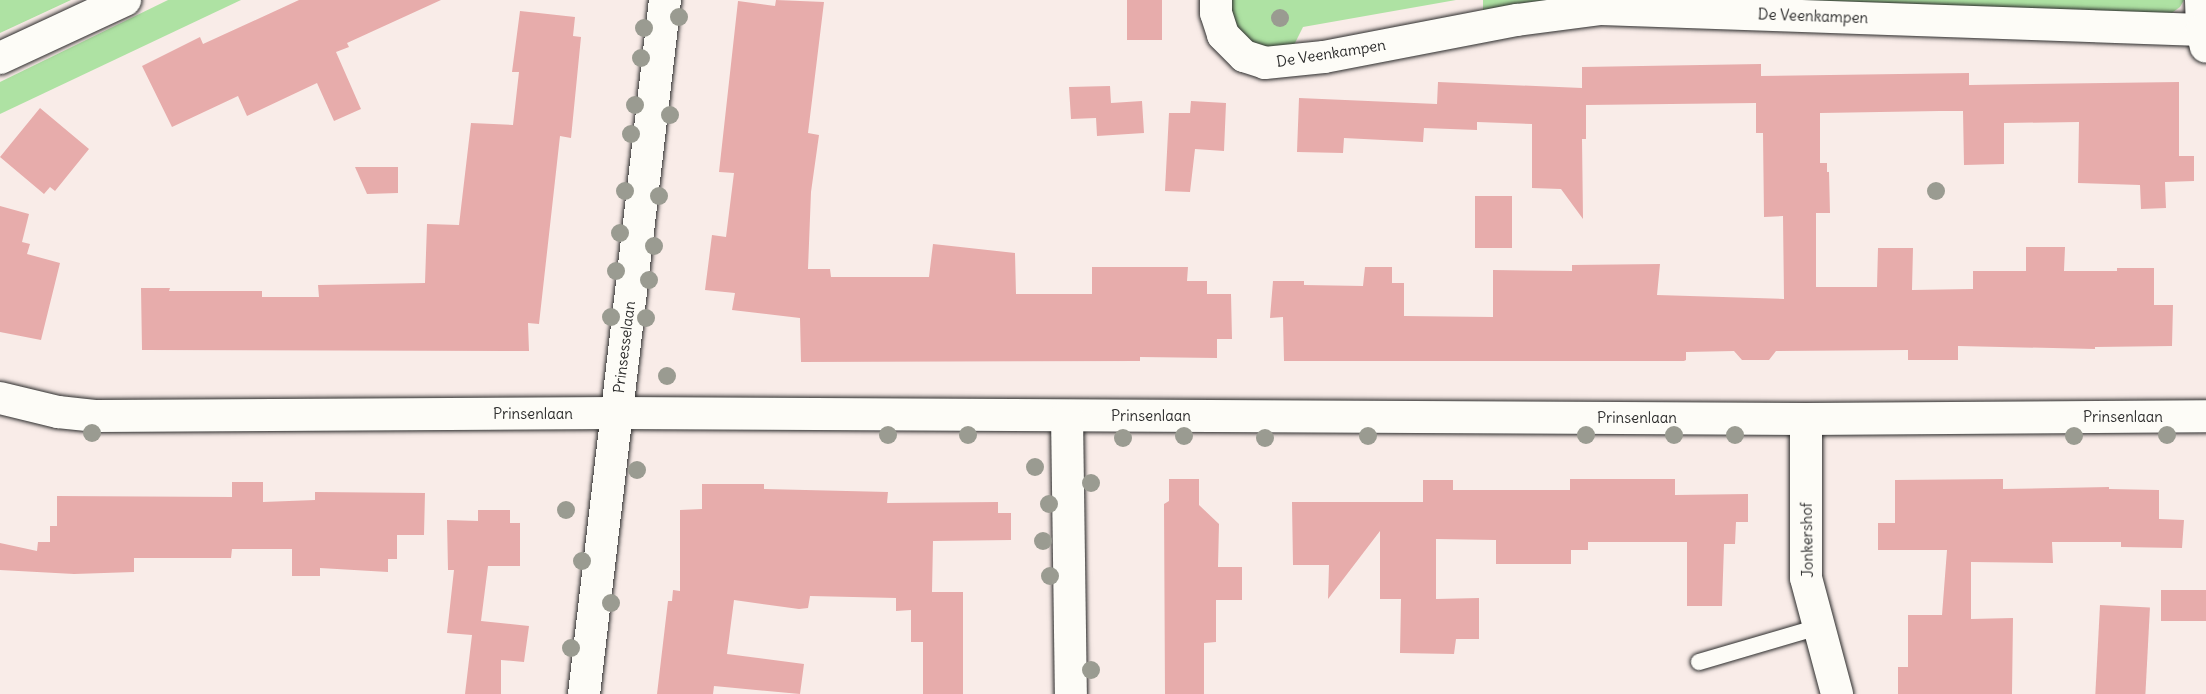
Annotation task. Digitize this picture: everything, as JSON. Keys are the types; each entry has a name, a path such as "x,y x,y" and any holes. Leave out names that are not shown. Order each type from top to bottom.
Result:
{"street":[{"path":"0,58 125,0"},
{"name":"Prinsesselaan","path":"584,694 665,0"},
{"name":"De Veenkampen","path":"1216,0 1216,13 1223,35 1244,56 1265,63 1323,57 1517,20 1600,9 2203,26"},
{"name":"Prinsenlaan","path":"0,398 58,412 97,416 616,413 1806,419 2206,416"},
{"path":"1067,416 1071,694"},
{"name":"Jonkershof","path":"1806,419 1806,578 1837,694"}],"lane":[{"path":"1699,662 1819,627"}],"green space":[{"path":"0,0 71,0 0,33"},
{"path":"168,0 241,0 0,114 0,82"},
{"path":"1228,0 1456,0 1303,27 1292,49 1261,51 1234,28"},
{"path":"1483,0 1578,0 1483,15"},
{"path":"1624,0 2184,0 2180,7 2166,17"}],"building":[{"path":"299,0 441,0 347,43 349,47 336,52 361,109 334,121 317,83 247,116 238,96 172,127 142,66 200,37 203,44"},
{"path":"776,0 824,2 808,133 819,135 811,192 808,269 830,269 831,277 929,277 933,244 1015,253 1016,294 1092,294 1092,267 1188,267 1187,281 1207,281 1207,294 1231,294 1232,339 1217,339 1217,358 1140,357 1140,361 801,362 800,318 732,310 735,293 705,290 712,235 726,237 734,173 719,172 738,1 775,6"},
{"path":"1127,0 1162,0 1162,40 1127,40"},
{"path":"520,11 575,17 573,36 581,37 571,138 560,136 539,324 528,323 529,351 142,350 141,288 170,288 169,291 262,291 262,297 319,297 318,285 425,283 427,224 459,225 471,123 513,125 519,72 512,72"},
{"path":"1761,64 1761,76 1969,73 1969,85 2179,82 2179,156 2194,156 2194,181 2165,182 2166,208 2141,209 2140,185 2078,183 2079,122 2004,123 2004,164 1964,165 1963,111 1940,111 1820,113 1820,163 1827,163 1827,172 1829,172 1830,213 1816,213 1816,287 1877,287 1878,248 1913,248 1912,290 1973,289 1973,271 2026,271 2026,247 2065,247 2064,271 2154,268 2154,305 2173,305 2172,346 2095,347 2095,349 1958,346 1958,360 1908,360 1908,350 1776,351 1769,360 1742,360 1734,351 1686,352 1684,361 1284,361 1283,317 1270,318 1273,281 1304,281 1304,285 1363,286 1365,267 1392,267 1392,283 1404,283 1404,316 1493,317 1493,270 1572,271 1572,265 1660,264 1657,295 1784,299 1783,216 1764,217 1763,133 1756,133 1756,103 1586,105 1586,139 1582,139 1583,219 1561,189 1532,188 1532,124 1477,122 1477,130 1424,128 1423,142 1344,138 1343,153 1297,152 1299,98 1437,104 1438,82 1582,88 1582,67"},
{"path":"1110,86 1111,103 1142,101 1144,133 1097,136 1096,118 1071,119 1069,87"},
{"path":"1191,101 1226,103 1224,151 1195,149 1190,192 1165,191 1169,113 1190,113"},
{"path":"40,108 89,149 55,191 50,187 44,194 0,157"},
{"path":"355,167 398,167 398,193 367,194"},
{"path":"1475,196 1512,196 1512,248 1475,248"},
{"path":"0,206 29,214 22,242 30,244 27,254 60,263 41,340 0,332"},
{"path":"1169,479 1199,479 1199,505 1219,524 1218,567 1242,567 1242,600 1216,600 1216,642 1204,643 1204,694 1165,694 1164,504 1169,501"},
{"path":"1570,479 1675,479 1675,495 1748,494 1748,522 1736,522 1735,544 1724,544 1722,606 1687,606 1687,542 1588,542 1588,550 1571,550 1571,564 1496,564 1496,540 1436,539 1436,599 1479,598 1479,639 1456,639 1454,654 1400,653 1401,599 1380,599 1380,531 1328,599 1329,565 1293,565 1292,502 1423,502 1423,480 1453,480 1453,490 1570,490"},
{"path":"2003,479 2003,489 2109,487 2109,489 2159,490 2159,519 2184,520 2182,548 2121,547 2121,542 2052,542 2053,563 1971,562 1971,619 2013,618 2012,694 1898,694 1898,667 1908,667 1908,615 1942,615 1947,550 1878,550 1878,523 1895,523 1895,480"},
{"path":"232,482 263,482 263,502 315,500 315,492 425,493 424,535 397,535 397,559 388,559 388,572 320,568 320,576 292,576 292,549 232,549 231,558 134,558 134,572 74,574 0,570 0,543 37,551 38,542 50,542 50,526 57,526 57,496 232,497"},
{"path":"702,484 764,484 764,489 888,492 887,503 998,502 998,513 1011,513 1011,540 933,541 932,592 963,592 963,694 923,694 923,642 911,642 911,610 896,611 896,598 810,596 808,608 799,609 734,600 727,654 804,664 800,694 714,686 713,694 657,694 668,601 672,601 673,590 680,591 680,510 702,509"},
{"path":"478,510 510,510 510,523 520,523 520,566 488,566 481,621 529,626 524,662 501,660 501,694 465,694 472,635 447,633 454,570 448,570 447,520 478,521"},
{"path":"2161,590 2206,590 2206,621 2161,621"},
{"path":"2100,605 2150,608 2145,694 2095,694"}]}
